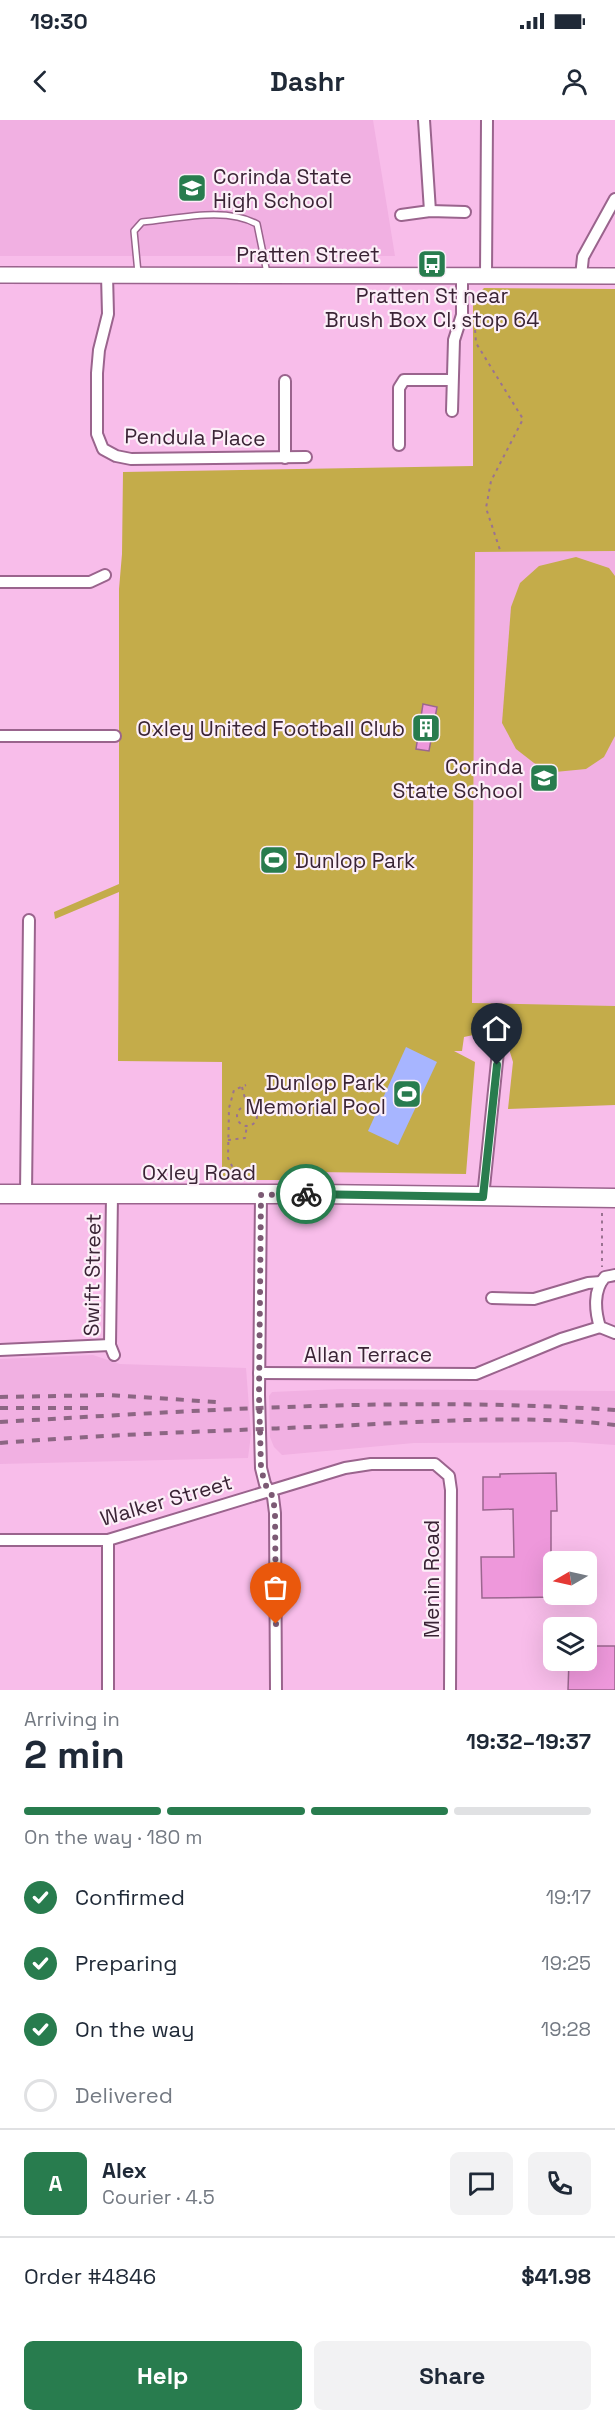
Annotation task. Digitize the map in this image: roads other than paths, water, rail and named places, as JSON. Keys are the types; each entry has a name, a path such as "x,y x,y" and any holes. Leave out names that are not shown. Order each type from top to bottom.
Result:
{"main road":[{"name":"Oxley Road","path":"0,1194 615,1198"}],"street":[{"path":"424,120 430,212"},
{"path":"486,275 487,120"},
{"path":"581,276 583,257 615,199"},
{"path":"401,214 465,212"},
{"name":"Pratten Street","path":"0,275 615,276"},
{"name":"Pendula Place","path":"107,275 108,314 99,350 97,373 97,434 102,449 116,456 131,459 306,457"},
{"path":"452,411 454,340 462,315 462,276"},
{"path":"399,445 399,388 404,380 452,380"},
{"name":"Pendula Place","path":"285,381 285,458"},
{"path":"0,582 90,582 105,575"},
{"path":"0,736 115,736"},
{"path":"26,1194 29,920"},
{"path":"483,1197 499,1042"},
{"name":"Swift Street","path":"0,1350 112,1350 112,1195"},
{"path":"261,1195 259,1373 261,1468 273,1497 275,1513 276,1690"},
{"path":"492,1298 534,1299 607,1278"},
{"path":"607,1278 597,1292 597,1318 600,1327 615,1333"},
{"name":"Allan Terrace","path":"259,1373 476,1374 561,1339 600,1327"},
{"name":"Walker Street","path":"0,1540 108,1540 345,1468 371,1464 435,1464 445,1470"},
{"name":"Menin Road","path":"445,1470 449,1476 451,1490 450,1690"},
{"path":"108,1540 108,1690"}],"lane":[{"path":"138,275 134,231 142,222 216,215 246,218 257,224 267,275"}],"water":[{"path":"406,1047 437,1062 398,1145 368,1131"}],"railway":[{"path":"0,1397 110,1395 216,1402"},
{"path":"0,1422 230,1409 385,1404 462,1404 615,1410"},
{"path":"0,1408 90,1408"},
{"path":"0,1443 125,1435 474,1420 545,1420 615,1425"}],"place":[{"name":"Corinda State High School","path":"192,188"},
{"name":"Pratten St near Brush Box Cl, stop 64","path":"432,264"},
{"name":"Oxley United Football Club","path":"426,728"},
{"name":"Corinda State School","path":"544,778"},
{"name":"Dunlop Park","path":"274,860"},
{"name":"Dunlop Park Memorial Pool","path":"407,1094"}]}
